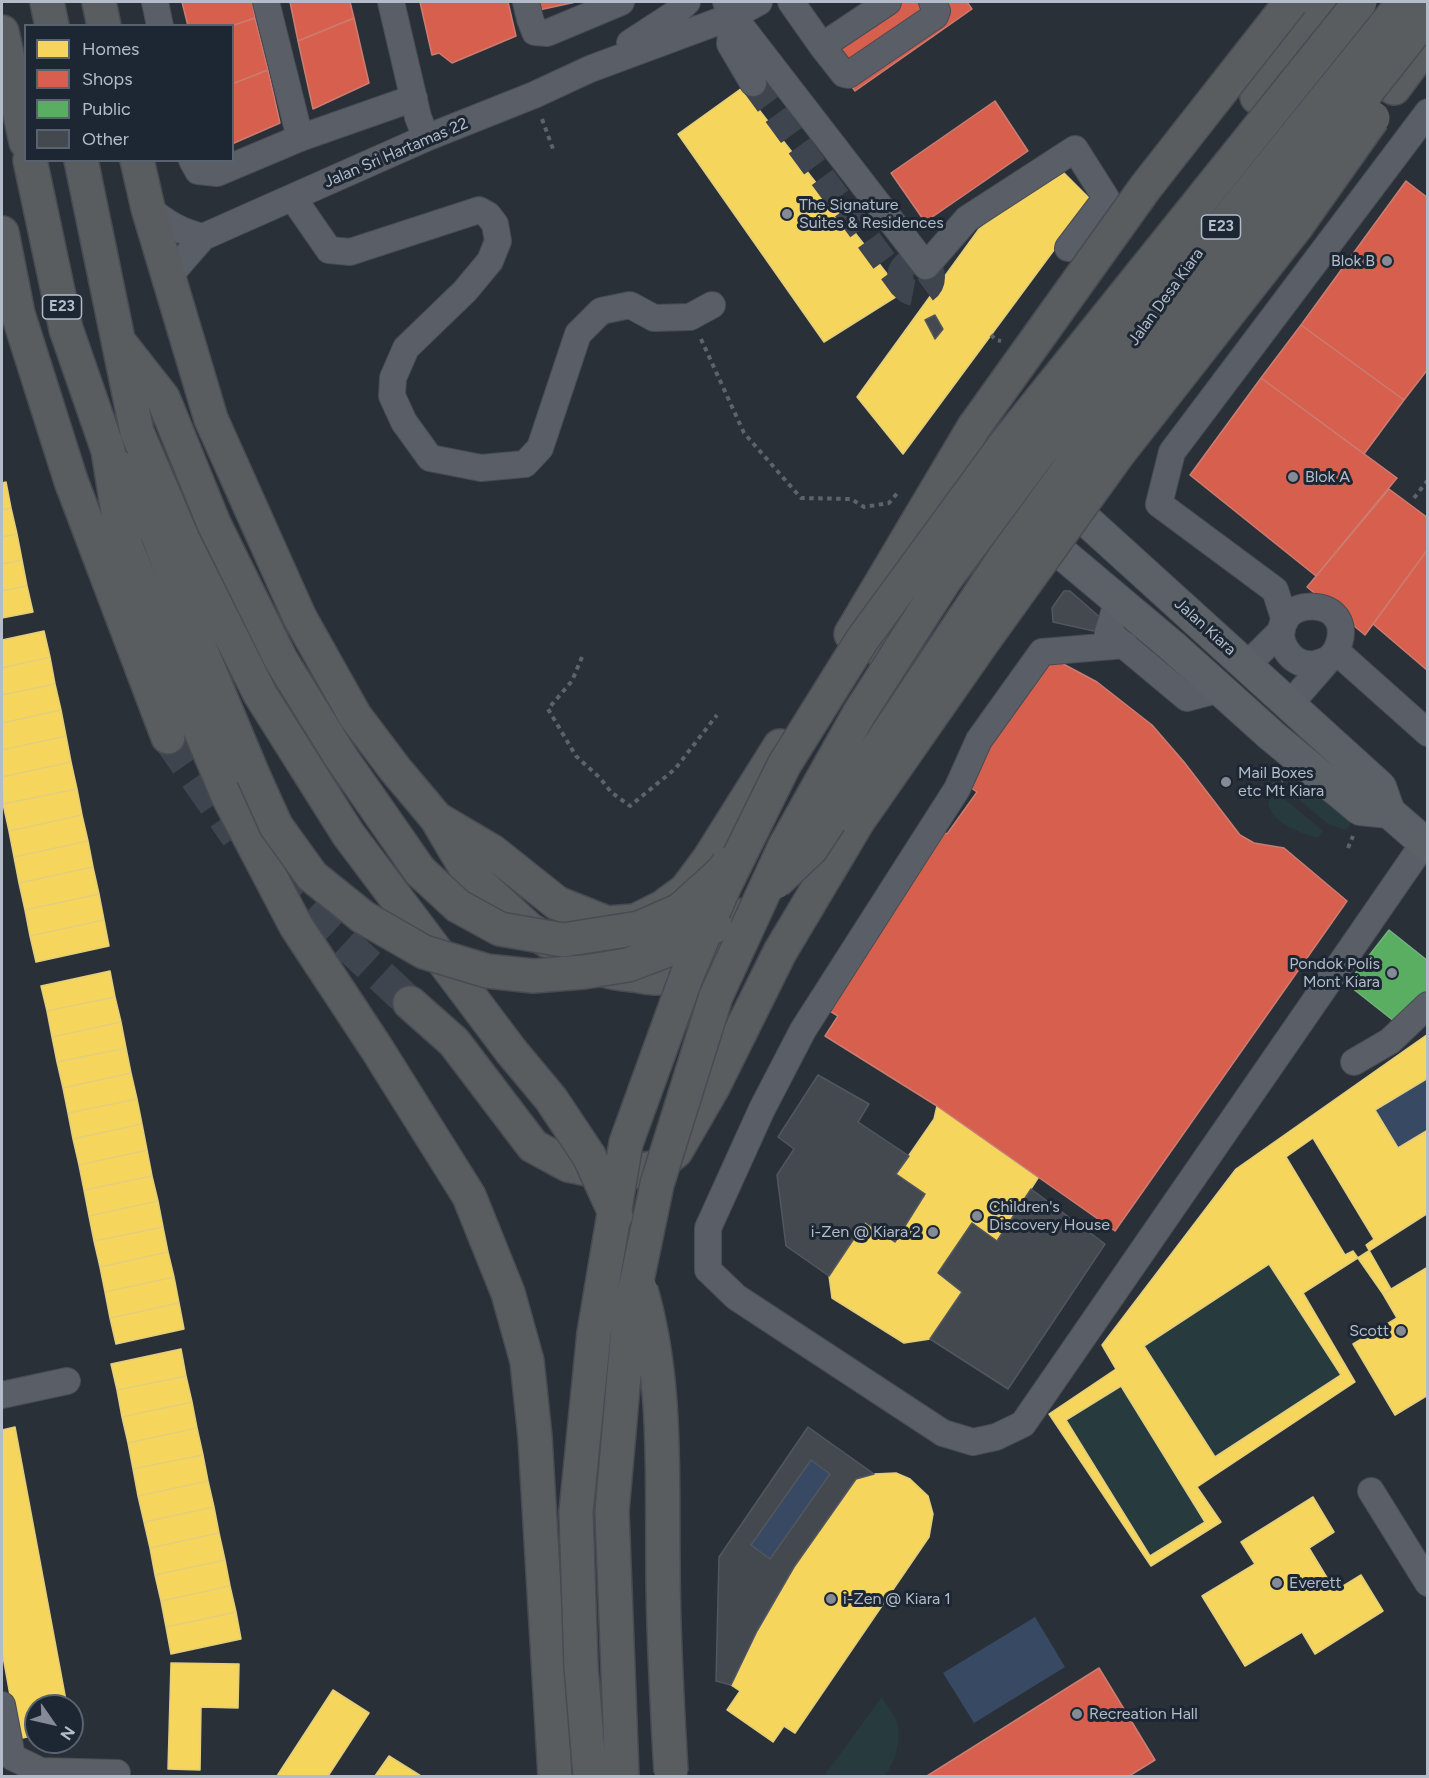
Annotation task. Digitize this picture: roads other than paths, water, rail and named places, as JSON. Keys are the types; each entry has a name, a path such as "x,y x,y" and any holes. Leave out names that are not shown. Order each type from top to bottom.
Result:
{"highway":[{"path":"47,2 52,24"},
{"path":"99,2 104,24"},
{"path":"438,819 493,852 557,903 607,922 635,921 663,908 686,891 709,859 855,628 974,427 1145,188 1291,2"},
{"path":"120,344 163,398 214,524 281,660 340,756 420,871 458,906 500,929 563,940 639,928 680,910 722,872 770,807 902,576 969,474 1257,97 1325,2"},
{"path":"590,1776 581,1667 576,1512 594,1333 626,1143 687,975 724,887 784,765 862,640 1006,443 1360,2"},
{"name":"E23","path":"1037,467 1404,2"},
{"path":"108,450 158,535 197,641 276,826 312,876 363,917 424,952 487,971 534,976 584,972 628,965 665,951 730,918 779,880 811,849 1005,558 1074,462 1410,36 1428,17"},
{"path":"2,32 24,133"},
{"path":"410,1003 454,1042 533,1146 568,1165 617,1175 657,1167 676,1151 712,1087 780,952 858,821 1118,454 1296,227 1428,42"},
{"name":"E23","path":"30,162 66,329 108,450"},
{"path":"81,162 137,432 184,542 260,694 348,834 511,1051 550,1099 589,1156 624,1234 648,1315 662,1406 663,1626 671,1774"},
{"path":"137,162 148,208 211,418 300,618 355,716 395,769 438,819 470,875 529,929 577,960 611,973 658,978 677,974 700,964 723,948 741,923 773,845 855,696 938,555 983,487"},
{"path":"2,232 18,314 71,481 168,737"},
{"path":"108,450 122,536 228,796 296,926 377,1049 469,1196 508,1293 527,1361 535,1437 555,1776"},
{"path":"622,1776 612,1511 629,1318 657,1184 713,1007 785,846 860,714 944,581 1037,467"},
{"path":"712,1087 749,965 781,891 861,742 927,629 1013,513"}],"main road":[{"path":"1346,2 1034,412 983,487 1360,809 1389,812"},
{"name":"Jalan Desa Kiara","path":"1013,513 1037,467 1184,269 1392,2"},
{"name":"Jalan Kiara","path":"1005,456 1037,467 1087,521 1380,787 1389,812 1426,844"}],"street":[{"path":"154,2 160,24"},
{"path":"266,2 300,138"},
{"path":"391,2 426,138"},
{"path":"526,2 535,32 547,33 621,2"},
{"name":"Jalan Sri Hartamas 22","path":"590,69 673,15 687,2"},
{"name":"Jalan Sri Hartamas 22","path":"169,276 203,237 426,138 534,95 726,6 759,2"},
{"path":"791,2 822,46 844,74 848,75 935,16 937,11 932,2"},
{"path":"822,46 888,2"},
{"path":"726,6 730,44 753,83"},
{"path":"726,6 926,266 967,219 1075,149 1106,198 1068,248"},
{"path":"195,166 217,173 300,138 414,98"},
{"path":"1332,655 1320,663 1310,664 1291,657 1282,639 1283,625 1275,590 1159,504 1172,452 1423,126"},
{"path":"293,198 329,250 350,252 479,210 488,215 495,224 498,241 490,261 465,291 406,348 393,378 392,396 404,422 430,458 481,468 525,464 540,448 578,334 602,311 630,305 654,318 701,311"},
{"path":"148,208 168,225 203,237"},
{"path":"1151,316 1127,372 1129,389 1139,406 1153,418 1167,425 1198,417"},
{"path":"1118,600 1108,632 1186,698 1221,689"},
{"path":"1247,665 1299,608 1317,605 1326,609 1339,623 1340,642 1332,655 1290,704"},
{"path":"1125,645 1042,652 979,740 957,789 803,1030 762,1109 708,1228 708,1270 736,1296 756,1310 943,1433 973,1442 996,1437 1023,1424 1426,844"},
{"path":"1332,655 1428,733"},
{"path":"1354,1062 1389,1041 1428,1005"},
{"path":"2,1395 67,1381"},
{"path":"1371,1491 1428,1583"},
{"path":"2,1705 12,1757 41,1771 117,1773"}],"water":[{"path":"1427,1078 1427,1130 1398,1148 1375,1110"},
{"path":"811,1460 830,1474 770,1559 751,1545"},
{"path":"1035,1617 1065,1667 974,1723 943,1673"}],"tunnel":[{"path":"753,83 903,287"},
{"path":"916,261 927,266 932,277 927,288 916,293 905,288 900,277 905,266 916,261"},
{"path":"168,737 237,836"},
{"path":"273,876 410,1003"}],"place":[{"name":"The Signature Suites & Residences","path":"787,214"},
{"name":"Blok B","path":"1387,261"},
{"name":"Blok A","path":"1293,477"},
{"name":"Mail Boxes etc Mt Kiara","path":"1226,782"},
{"name":"Pondok Polis Mont Kiara","path":"1392,973"},
{"name":"Children's Discovery House","path":"977,1216"},
{"name":"i-Zen @ Kiara 2","path":"933,1232"},
{"name":"Scott","path":"1401,1331"},
{"name":"Everett","path":"1277,1583"},
{"name":"i-Zen @ Kiara 1","path":"831,1599"},
{"name":"Recreation Hall","path":"1077,1714"}]}
